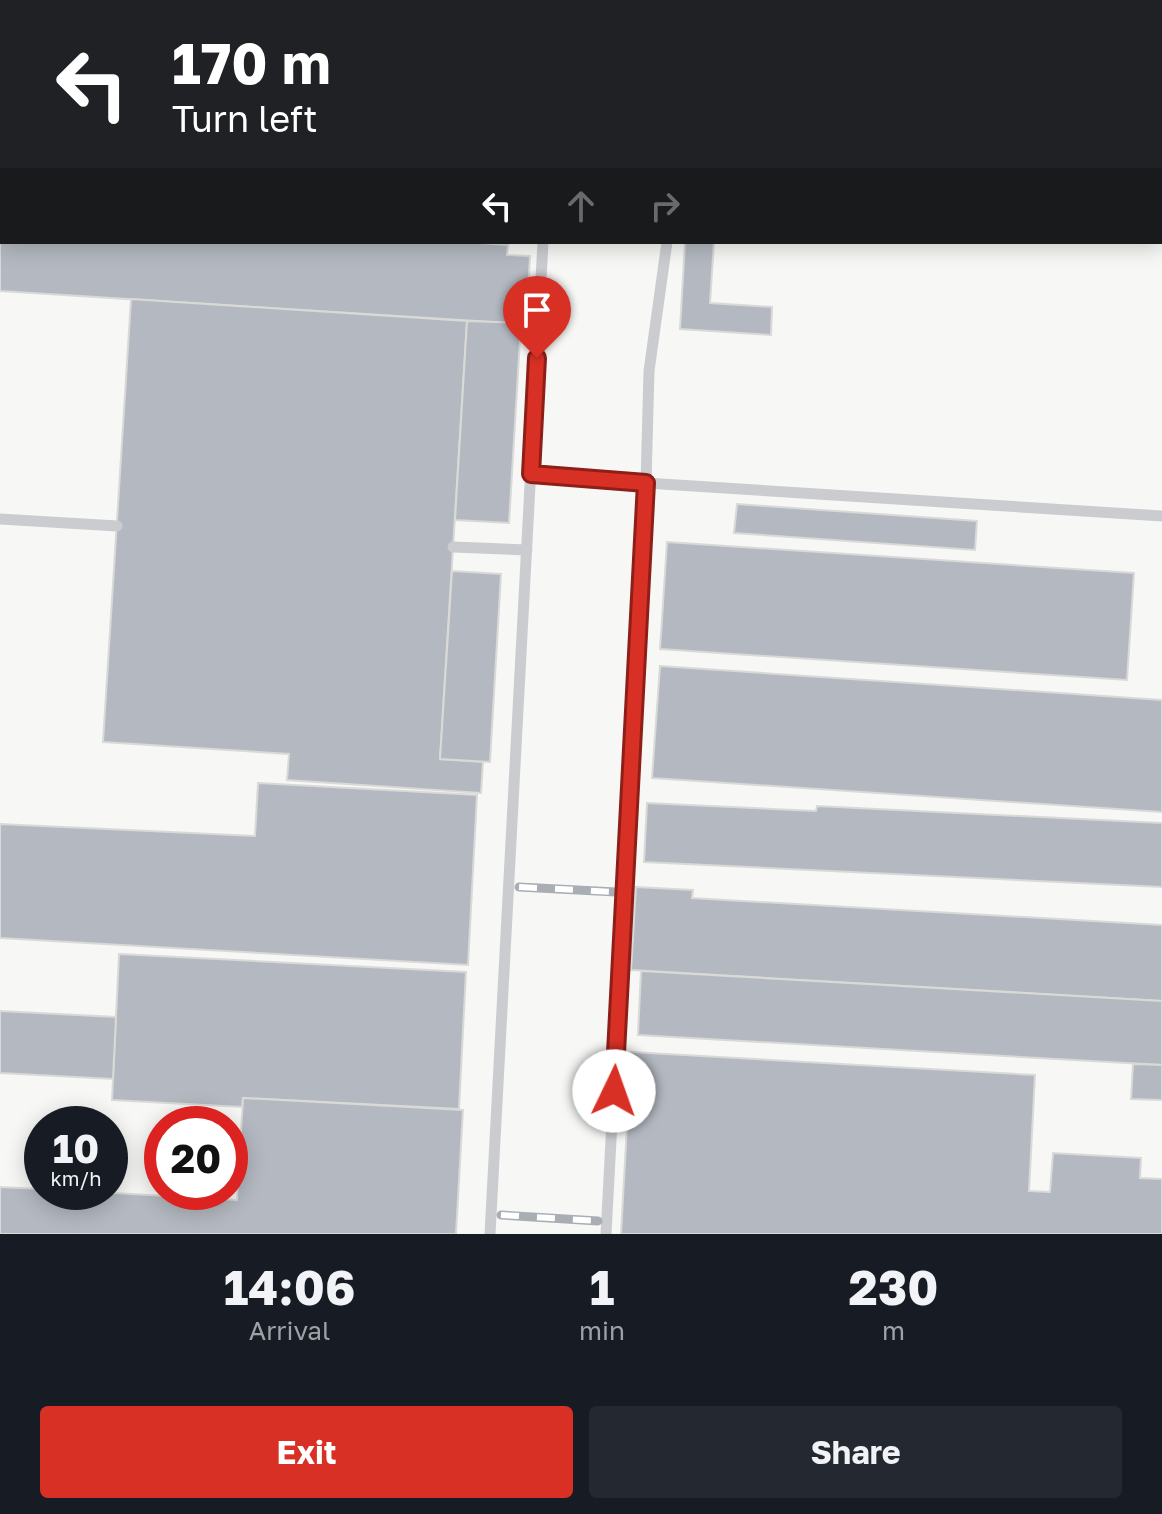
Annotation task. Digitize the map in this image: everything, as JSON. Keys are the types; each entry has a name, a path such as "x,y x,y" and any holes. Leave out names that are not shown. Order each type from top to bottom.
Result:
{"lane":[{"path":"490,1234 543,244"},
{"path":"606,1234 646,483 649,371 667,244"},
{"path":"531,474 1162,516"},
{"path":"0,519 117,526"},
{"path":"453,547 527,550"}],"building":[{"path":"0,244 494,244 508,245 507,255 530,256 527,307 509,305 508,323 0,291"},
{"path":"685,244 714,244 710,303 772,307 771,335 680,329"},
{"path":"131,299 467,321 440,759 483,762 481,793 287,780 289,754 103,742"},
{"path":"467,321 521,323 509,523 455,520"},
{"path":"737,504 977,521 975,550 734,533"},
{"path":"667,542 1134,573 1127,680 660,649"},
{"path":"452,571 501,574 490,762 440,759"},
{"path":"660,666 1162,700 1162,812 652,778"},
{"path":"258,783 477,795 468,965 0,938 0,824 255,836"},
{"path":"647,803 816,811 817,806 1162,823 1162,887 644,862"},
{"path":"636,887 693,890 692,898 1162,925 1162,1001 631,970"},
{"path":"119,954 466,972 459,1109 243,1098 242,1106 112,1100"},
{"path":"641,971 1162,1001 1162,1065 638,1035"},
{"path":"0,1011 116,1017 113,1079 0,1073"},
{"path":"631,1052 1035,1075 1029,1191 1050,1192 1053,1153 1141,1158 1140,1178 1162,1179 1162,1234 621,1234"},
{"path":"1133,1064 1162,1065 1162,1100 1131,1099"},
{"path":"243,1098 463,1110 456,1234 0,1234 0,1187 24,1188 24,1210 128,1210 128,1194 144,1195 144,1210 248,1210 248,1106 243,1106"}],"railway":[{"path":"519,887 616,892"},
{"path":"501,1215 598,1221"}],"route":[{"path":"537,358 531,474 646,483 614,1091"}]}
